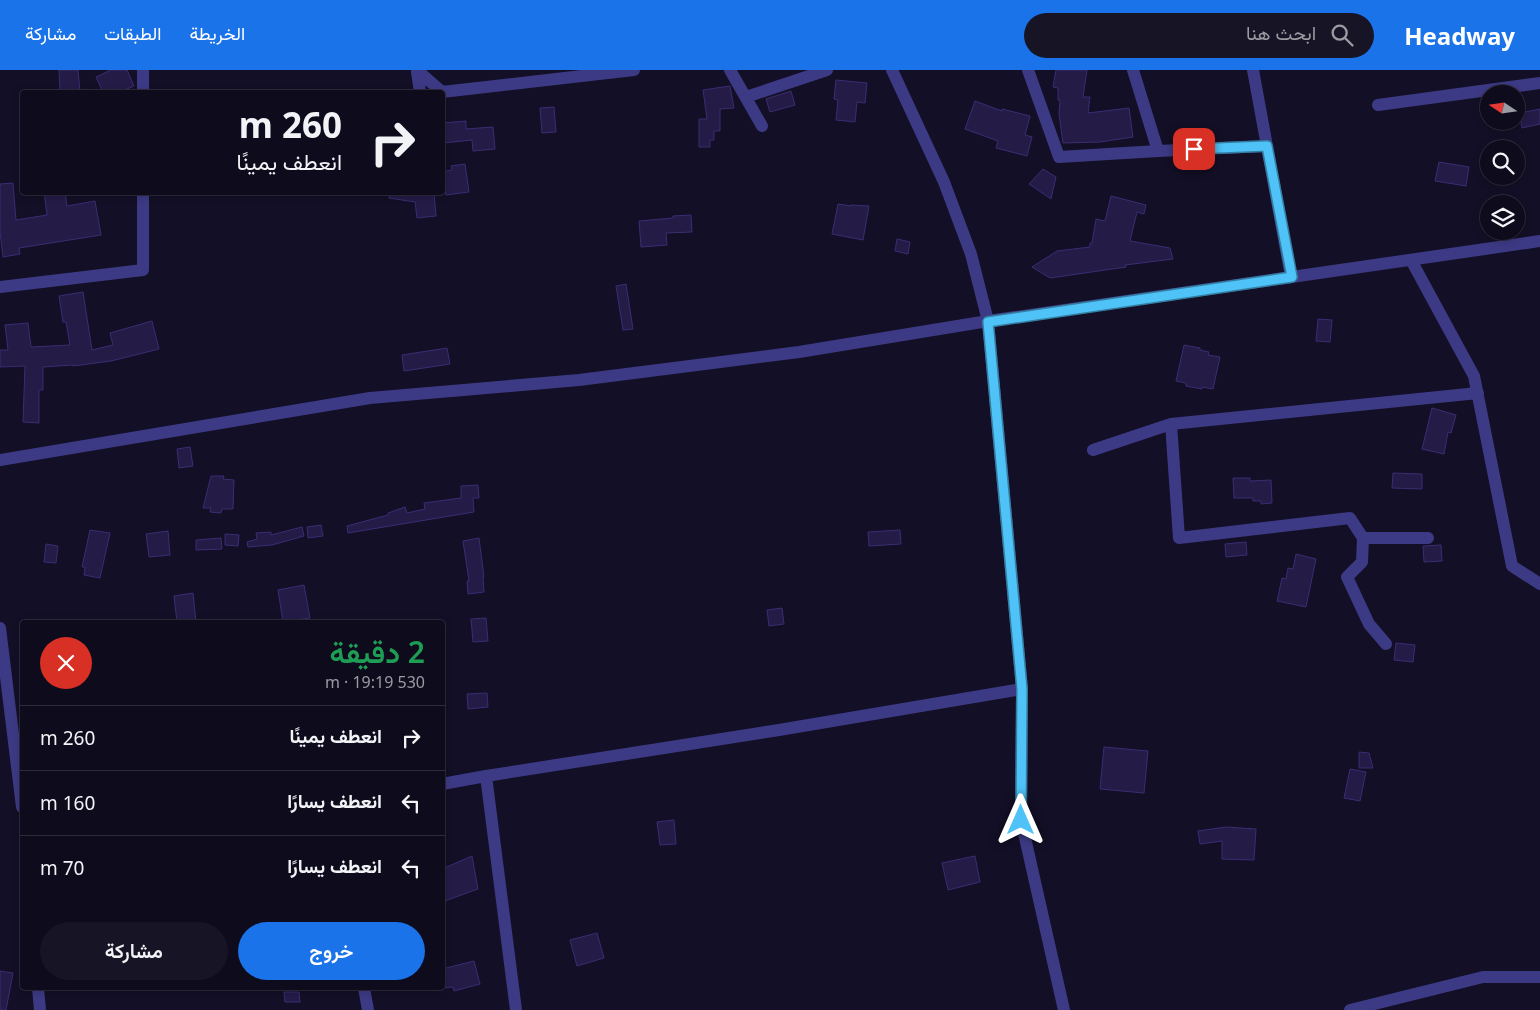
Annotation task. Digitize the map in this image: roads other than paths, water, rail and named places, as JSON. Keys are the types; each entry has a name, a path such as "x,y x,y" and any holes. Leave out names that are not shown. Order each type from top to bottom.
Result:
{"street":[{"path":"143,70 143,90"},
{"path":"445,92 634,70"},
{"path":"730,70 762,126"},
{"path":"746,97 827,70"},
{"path":"892,70 944,182 972,254 988,322 1022,689 1021,820 1064,1010"},
{"path":"1028,70 1059,157 1267,146"},
{"path":"1133,70 1158,151"},
{"path":"1253,70 1292,277"},
{"path":"417,71 440,90"},
{"path":"417,71 420,90"},
{"path":"1378,105 1540,83"},
{"path":"0,286 143,270 143,195"},
{"path":"0,460 370,398 598,378 799,352 1540,240"},
{"path":"1411,260 1474,376 1512,566 1540,584"},
{"path":"1093,450 1170,424 1478,393"},
{"path":"1170,424 1179,538 1350,518 1363,538 1362,562 1348,577 1369,624 1386,644"},
{"path":"1363,538 1428,538"},
{"path":"0,628 20,791"},
{"path":"445,783 1022,689"},
{"path":"486,776 516,1010"},
{"path":"1350,1010 1483,978 1540,977"},
{"path":"38,990 40,1010"},
{"path":"364,990 368,1010"}]}
